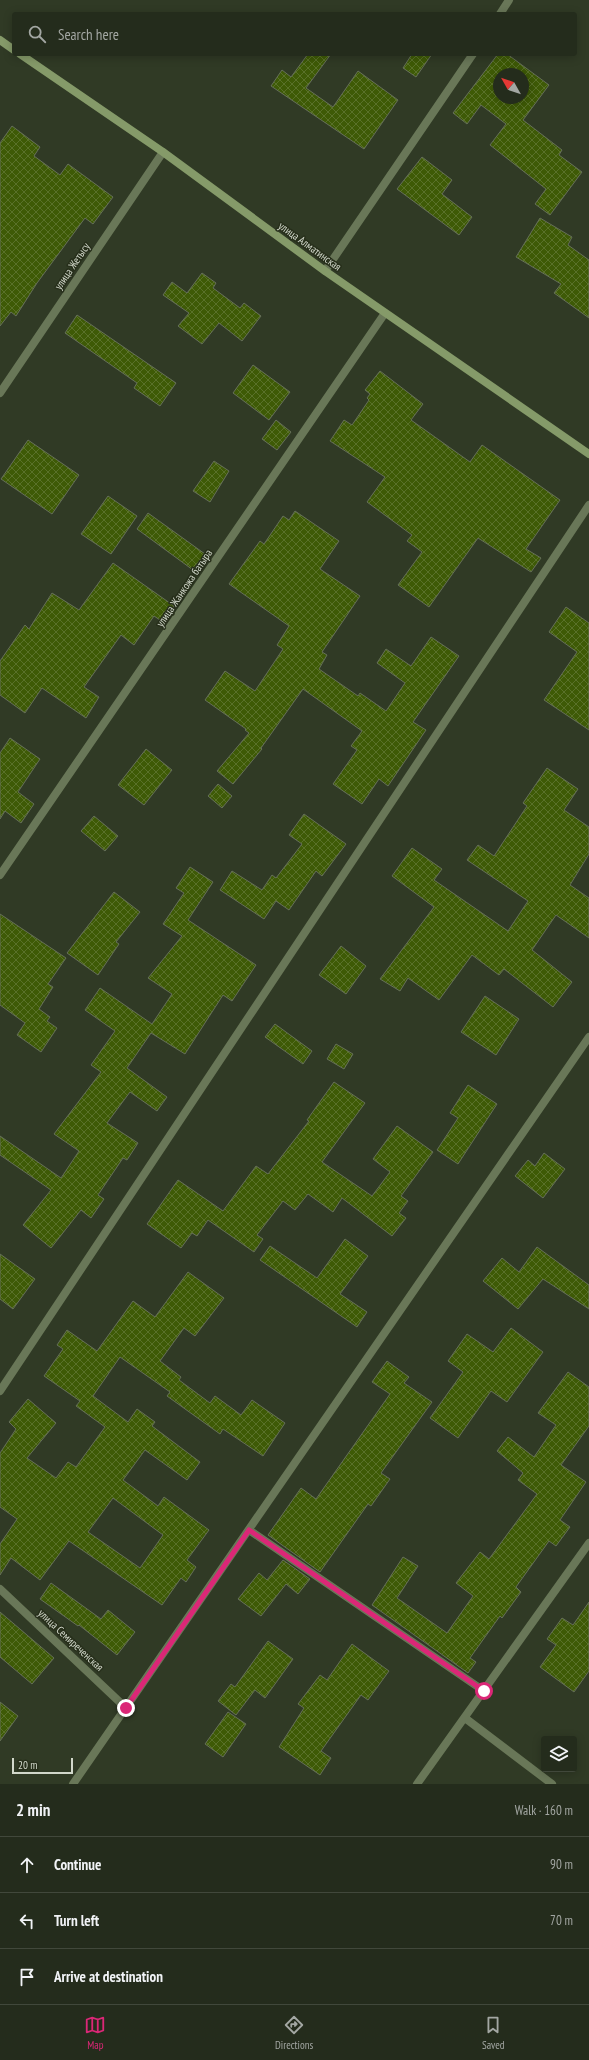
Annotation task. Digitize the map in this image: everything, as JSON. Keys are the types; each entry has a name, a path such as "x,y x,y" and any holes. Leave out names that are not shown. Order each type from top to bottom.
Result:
{"street":[{"path":"501,12 509,0"},
{"path":"0,40 12,49"},
{"name":"улица Алматинская","path":"23,56 163,152 325,271 589,454"},
{"path":"325,271 472,56"},
{"name":"улица Жетысу","path":"0,393 163,152"},
{"name":"улица Жанкожа батыра","path":"0,875 385,313"},
{"path":"0,1390 589,505"},
{"path":"73,1784 589,1037"},
{"path":"249,1530 484,1691"},
{"path":"417,1784 589,1543"},
{"name":"улица Семиреченская","path":"0,1588 126,1708"},
{"path":"465,1718 552,1784"}],"building":[{"path":"307,56 330,56 306,88 333,107 358,71 398,100 364,149 271,86 282,70 291,77"},
{"path":"411,56 431,56 416,77 403,68"},
{"path":"496,56 510,56 526,68 493,68 493,104 529,104 529,70 549,85 523,120 562,150 559,155 582,172 550,215 535,204 546,189 490,145 506,124 481,105 467,124 453,113"},
{"path":"12,126 40,147 34,156 60,175 68,164 113,197 93,224 85,218 37,283 16,316 11,312 0,326 0,143"},
{"path":"422,157 452,180 442,194 472,217 459,235 397,189"},
{"path":"540,218 572,237 568,245 589,260 589,318 554,293 561,284 516,257"},
{"path":"202,273 216,283 213,288 240,308 244,303 261,316 242,341 219,323 202,344 178,326 189,313 163,295 172,282 187,293"},
{"path":"77,315 176,383 160,406 134,388 137,383 65,333"},
{"path":"253,365 290,392 269,420 233,393"},
{"path":"380,371 423,404 411,420 470,462 482,445 560,500 526,549 541,558 531,572 478,538 429,607 398,585 422,552 407,541 412,535 367,502 385,477 330,441 344,420 352,425 369,400 367,398 370,394 365,390"},
{"path":"276,420 291,432 277,450 262,439"},
{"path":"28,440 79,475 52,514 1,479"},
{"path":"214,461 229,471 210,502 193,491"},
{"path":"108,496 137,516 111,554 81,534"},
{"path":"295,511 339,541 320,569 360,596 322,652 327,655 319,669 358,696 360,693 386,711 405,683 377,663 386,649 411,666 431,637 459,656 413,722 426,730 388,786 379,779 362,804 333,784 357,750 351,746 362,731 303,689 261,748 262,749 233,784 217,771 249,733 245,730 246,729 205,700 225,671 255,691 283,649 277,645 289,626 229,584 260,541 264,544 283,516 289,520"},
{"path":"148,513 205,554 193,570 137,529"},
{"path":"113,563 174,606 163,622 154,616 134,645 121,635 84,687 99,697 86,718 42,688 25,713 0,695 0,661 25,625 29,629 52,593 79,610"},
{"path":"566,607 589,623 589,730 544,700 577,652 549,632"},
{"path":"10,738 40,759 18,792 34,804 21,823 5,811 0,819 0,753"},
{"path":"146,749 172,770 144,805 118,785"},
{"path":"547,768 578,789 564,810 589,827 589,854 570,885 589,898 589,938 556,915 532,950 572,982 553,1007 504,969 499,975 472,955 439,1000 408,978 400,991 380,979 434,907 392,876 412,848 442,869 434,880 508,931 528,901 467,860 478,845 494,856 527,806 523,803"},
{"path":"218,784 232,796 222,808 208,796"},
{"path":"304,814 346,844 322,876 316,871 289,910 276,901 264,919 220,890 232,871 262,890 272,875 276,878 302,844 289,835"},
{"path":"94,816 118,836 105,851 81,831"},
{"path":"190,867 213,882 188,920 256,965 232,1001 223,995 185,1054 151,1033 127,1068 167,1097 157,1111 130,1092 107,1123 138,1143 127,1160 123,1158 98,1195 104,1199 91,1218 81,1210 51,1248 23,1225 51,1190 0,1155 0,1136 61,1178 79,1151 54,1134 101,1072 91,1065 115,1031 85,1010 100,988 152,1024 172,994 148,978 182,936 163,924 184,893 176,888"},
{"path":"114,892 140,912 116,942 119,944 98,975 67,953"},
{"path":"0,914 66,958 48,984 53,987 39,1009 50,1017 47,1021 57,1028 41,1052 17,1035 25,1023 0,1005"},
{"path":"341,946 366,966 346,994 319,975"},
{"path":"485,996 519,1019 496,1055 461,1032"},
{"path":"275,1024 312,1051 303,1064 265,1037"},
{"path":"336,1044 353,1054 344,1069 327,1059"},
{"path":"334,1082 365,1103 322,1162 372,1196 390,1172 373,1159 397,1126 433,1152 401,1196 408,1201 399,1213 406,1218 392,1236 342,1198 333,1212 308,1194 295,1210 283,1201 257,1235 263,1239 254,1252 208,1220 197,1236 192,1233 181,1248 147,1224 178,1180 223,1211 256,1166 268,1174 309,1121 307,1120"},
{"path":"468,1085 497,1104 458,1164 437,1150 458,1118 450,1113"},
{"path":"544,1153 565,1169 543,1198 515,1176 528,1160 535,1166"},
{"path":"345,1239 368,1256 340,1294 367,1312 357,1327 260,1260 270,1246 317,1278"},
{"path":"537,1247 589,1285 589,1309 543,1279 518,1309 483,1281 502,1258 519,1272"},
{"path":"0,1254 35,1279 13,1309 0,1299"},
{"path":"188,1272 224,1298 195,1336 184,1328 160,1361 181,1377 179,1380 210,1403 215,1396 241,1415 252,1400 285,1423 263,1456 223,1429 220,1434 167,1396 170,1392 120,1357 93,1396 128,1422 137,1409 155,1422 152,1426 200,1462 187,1480 145,1450 123,1480 158,1506 164,1497 209,1530 187,1560 196,1567 186,1582 181,1578 162,1605 69,1541 40,1580 11,1558 0,1575 0,1544 17,1519 0,1507 0,1453 16,1429 9,1422 28,1399 56,1423 27,1458 56,1478 68,1462 76,1467 105,1427 76,1406 80,1401 44,1376 63,1349 57,1345 67,1330 97,1351 133,1301 155,1317","holes":["113,1498 163,1535 140,1568 88,1532"]},
{"path":"511,1328 543,1352 507,1402 491,1391 458,1438 430,1418 463,1372 448,1361 467,1334 493,1352"},
{"path":"387,1361 409,1377 404,1383 432,1402 381,1473 390,1479 371,1506 368,1504 320,1572 268,1535 301,1488 316,1499 390,1394 372,1382"},
{"path":"568,1372 589,1387 589,1426 561,1465 586,1482 560,1520 570,1527 556,1546 549,1541 516,1587 521,1592 502,1618 500,1616 470,1658 476,1662 468,1673 372,1605 403,1557 418,1566 397,1598 447,1633 473,1596 456,1583 480,1552 489,1559 537,1494 518,1480 523,1473 497,1451 508,1437 534,1457 556,1425 538,1413"},
{"path":"283,1560 310,1579 298,1594 286,1584 261,1616 238,1599 259,1573 267,1580"},
{"path":"51,1583 101,1619 108,1610 135,1632 117,1655 79,1625 78,1626 40,1599"},
{"path":"589,1602 589,1671 574,1692 540,1667 556,1645 547,1639 562,1618 573,1625"},
{"path":"0,1612 54,1658 32,1684 0,1657"},
{"path":"268,1641 293,1659 265,1698 255,1690 236,1715 218,1701 231,1684 235,1687"},
{"path":"352,1644 389,1671 368,1700 361,1695 321,1751 331,1758 320,1775 279,1747 304,1708 298,1704 320,1675 327,1680"},
{"path":"0,1702 18,1716 0,1741"},
{"path":"228,1712 246,1724 223,1757 205,1744"}],"route":[{"path":"126,1708 249,1530 484,1691"}]}
